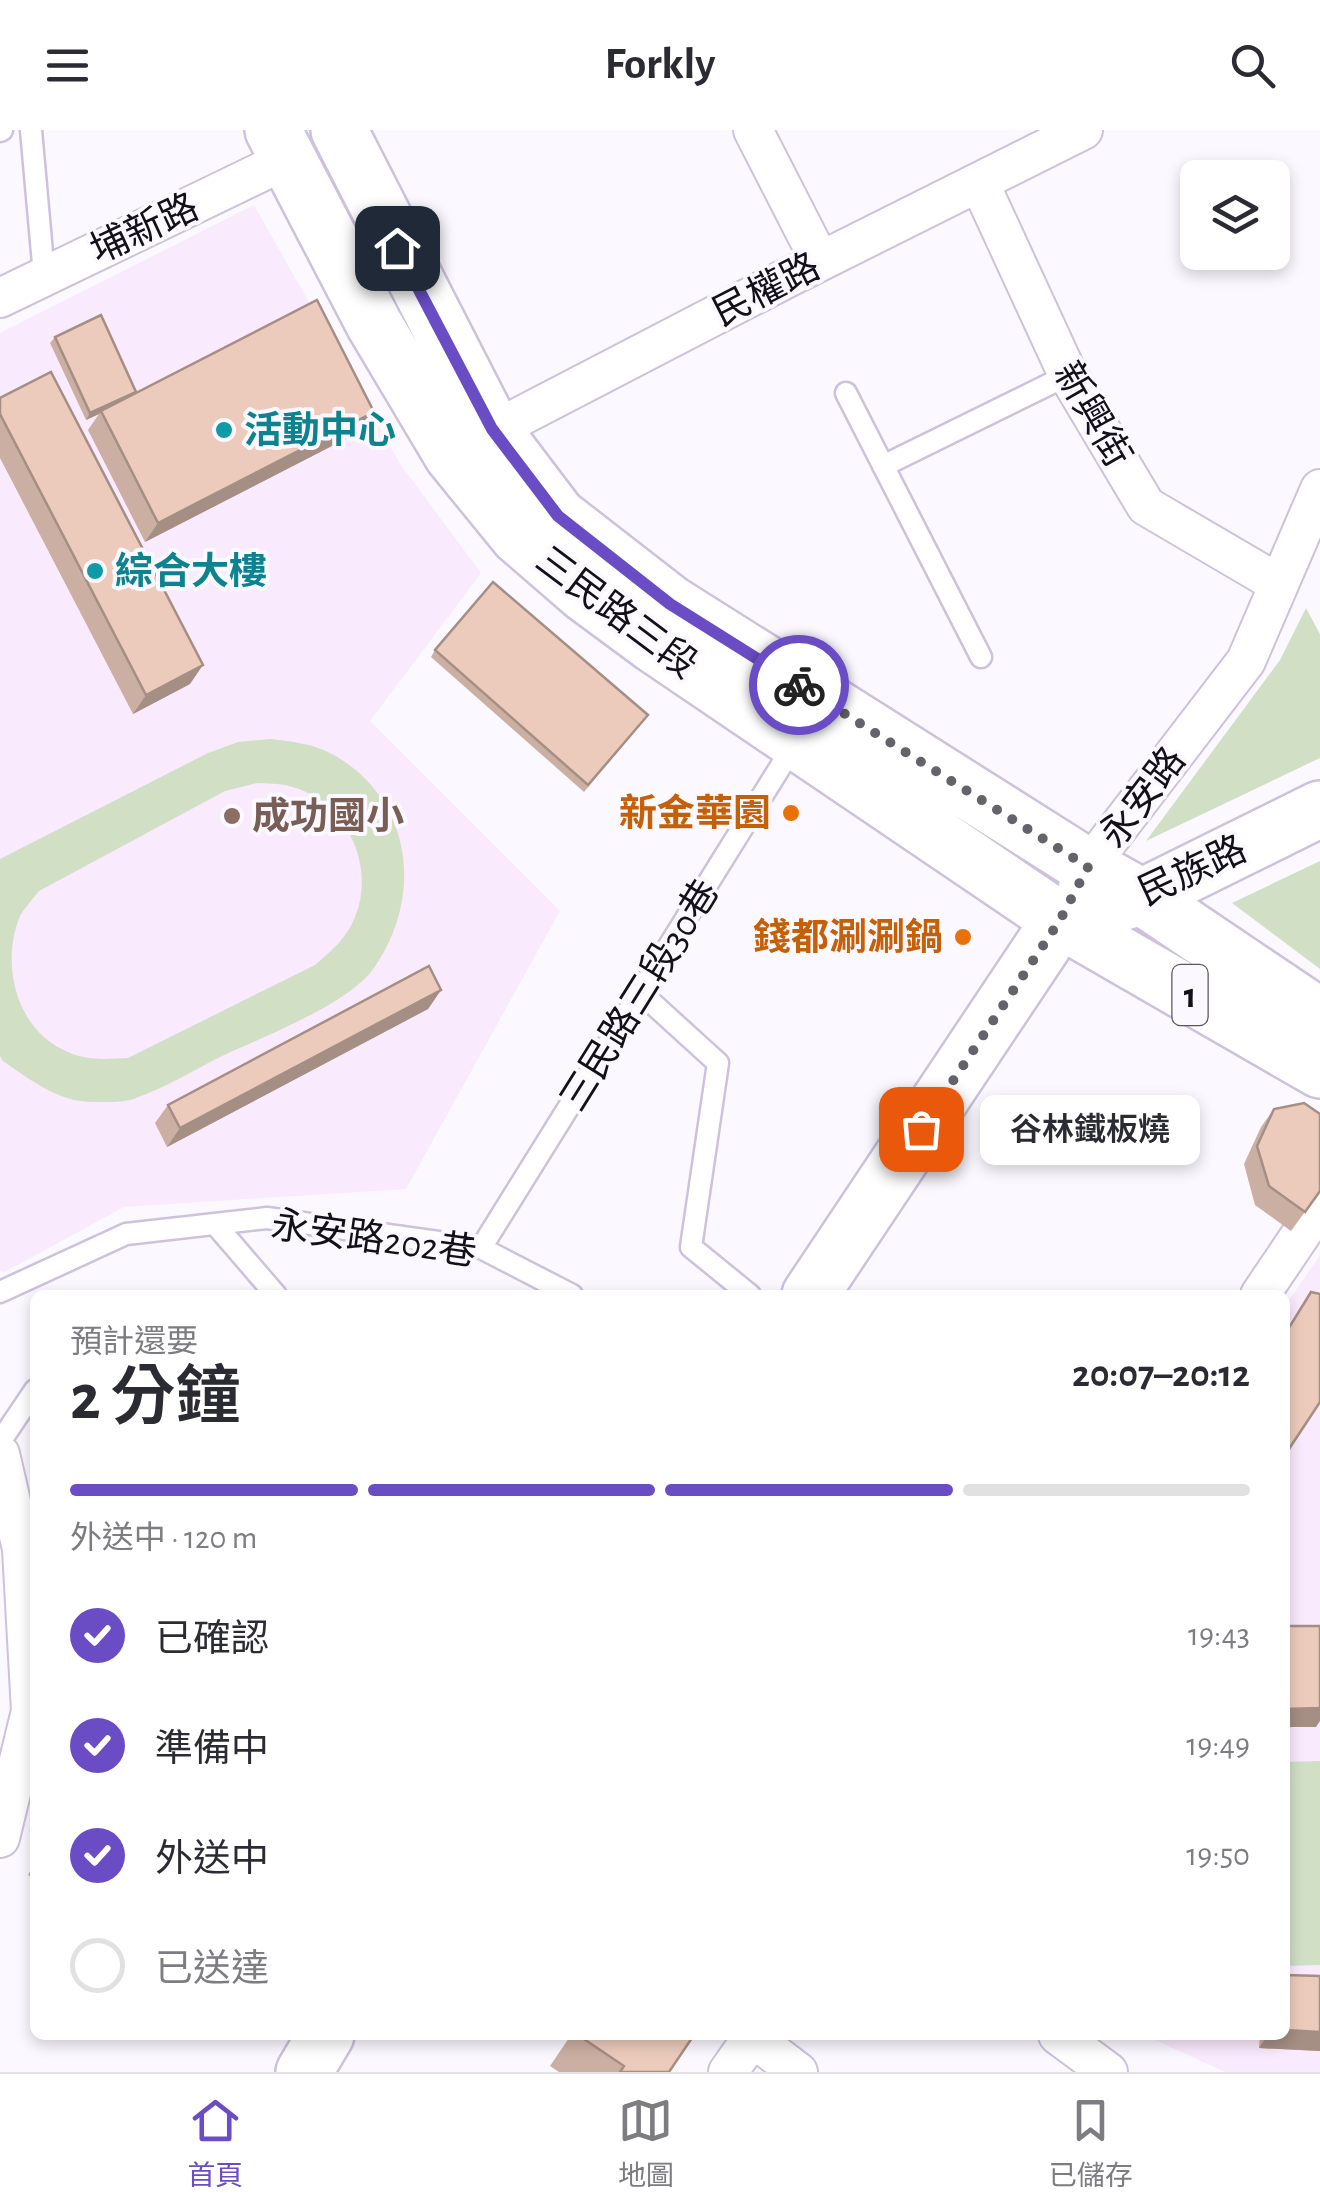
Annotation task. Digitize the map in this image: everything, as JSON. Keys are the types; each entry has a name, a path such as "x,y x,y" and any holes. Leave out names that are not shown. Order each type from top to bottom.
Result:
{"main road":[{"name":"三民路三段","path":"339,130 472,442 518,536 585,594 1060,920 1320,1070"},
{"name":"三民路三段","path":"281,145 374,324 472,442 558,516 670,604 1142,897 1320,1017"},
{"name":"民族路","path":"1060,920 1142,897 1320,809"},
{"name":"永安路","path":"813,1290 1060,920"},
{"path":"304,2072 323,2040"}],"street":[{"path":"753,130 820,261"},
{"name":"民權路","path":"472,442 1083,130"},
{"name":"埔新路","path":"0,298 281,145"},
{"name":"新興街","path":"979,182 1068,375 1146,506 1279,584"},
{"name":"永安路","path":"1060,920 1088,867 1246,660 1320,489"},
{"path":"1263,1290 1320,1206"},
{"path":"0,1454 22,1548 30,1693"},
{"path":"0,1838 30,1715"},
{"path":"728,2072 750,2040"},
{"path":"758,2040 798,2072"},
{"path":"1065,2040 1108,2072"}],"lane":[{"path":"31,130 44,275"},
{"path":"882,466 1068,375"},
{"path":"846,393 981,657"},
{"name":"三民路三段30巷","path":"481,1248 796,741"},
{"path":"641,992 718,1063 691,1248 744,1290"},
{"name":"永安路202巷","path":"0,1292 126,1234 267,1218 481,1248 562,1290"},
{"path":"214,1224 272,1290"},
{"path":"0,1442 30,1397"}],"shaded area":[{"name":"成功國小","path":"254,205 401,465 481,573 370,721 560,911 406,1189 124,1207 5,1272 0,1271 0,333"},
{"path":"1320,1255 1320,2072 1225,2072 1155,2040 1290,2040 1290,1299"}],"green space":[{"path":"1306,608 1320,634 1320,758 1146,841 1280,660"},
{"path":"271,739 323,750 358,772 379,794 402,849 400,910 390,940 361,982 324,1008 146,1094 126,1101 91,1102 67,1098 44,1088 0,1056 0,859 208,753 238,742","holes":["257,783 285,785 309,793 326,804 351,836 362,876 361,897 352,925 343,938 315,965 128,1058 83,1057 50,1042 25,1012 13,975 14,935 29,903 39,891 225,791"]},
{"path":"1320,861 1320,969 1232,903"},
{"path":"1320,1761 1320,1965 1290,1966 1290,1762"}],"building":[{"name":"活動中心","path":"317,300 374,412 158,523 101,411"},
{"path":"101,315 136,392 90,413 55,337"},
{"name":"綜合大樓","path":"51,372 203,665 146,695 0,414 0,398"},
{"path":"493,582 648,715 588,785 435,650"},
{"path":"429,966 441,990 180,1128 168,1105"},
{"path":"1304,1103 1320,1114 1320,1191 1305,1212 1269,1186 1257,1146 1274,1109"},
{"path":"1311,1292 1320,1294 1320,1402 1290,1447 1290,1326"},
{"path":"1290,1626 1320,1626 1320,1708 1290,1709"},
{"path":"1290,1975 1320,1976 1320,2032 1290,2030"},
{"path":"585,2040 691,2040 669,2072 620,2072 624,2066"}],"way so far":[{"path":"799,685 1088,867 1060,920 921,1129"}],"place":[{"name":"活動中心","path":"224,430"},
{"name":"綜合大樓","path":"95,571"},
{"name":"新金華園","path":"791,813"},
{"name":"成功國小","path":"232,816"},
{"name":"錢都涮涮鍋","path":"963,937"},
{"name":"谷林鐵板燒","path":"921,1129"}],"route":[{"path":"397,248 492,429 558,516 670,604 799,685"}]}
